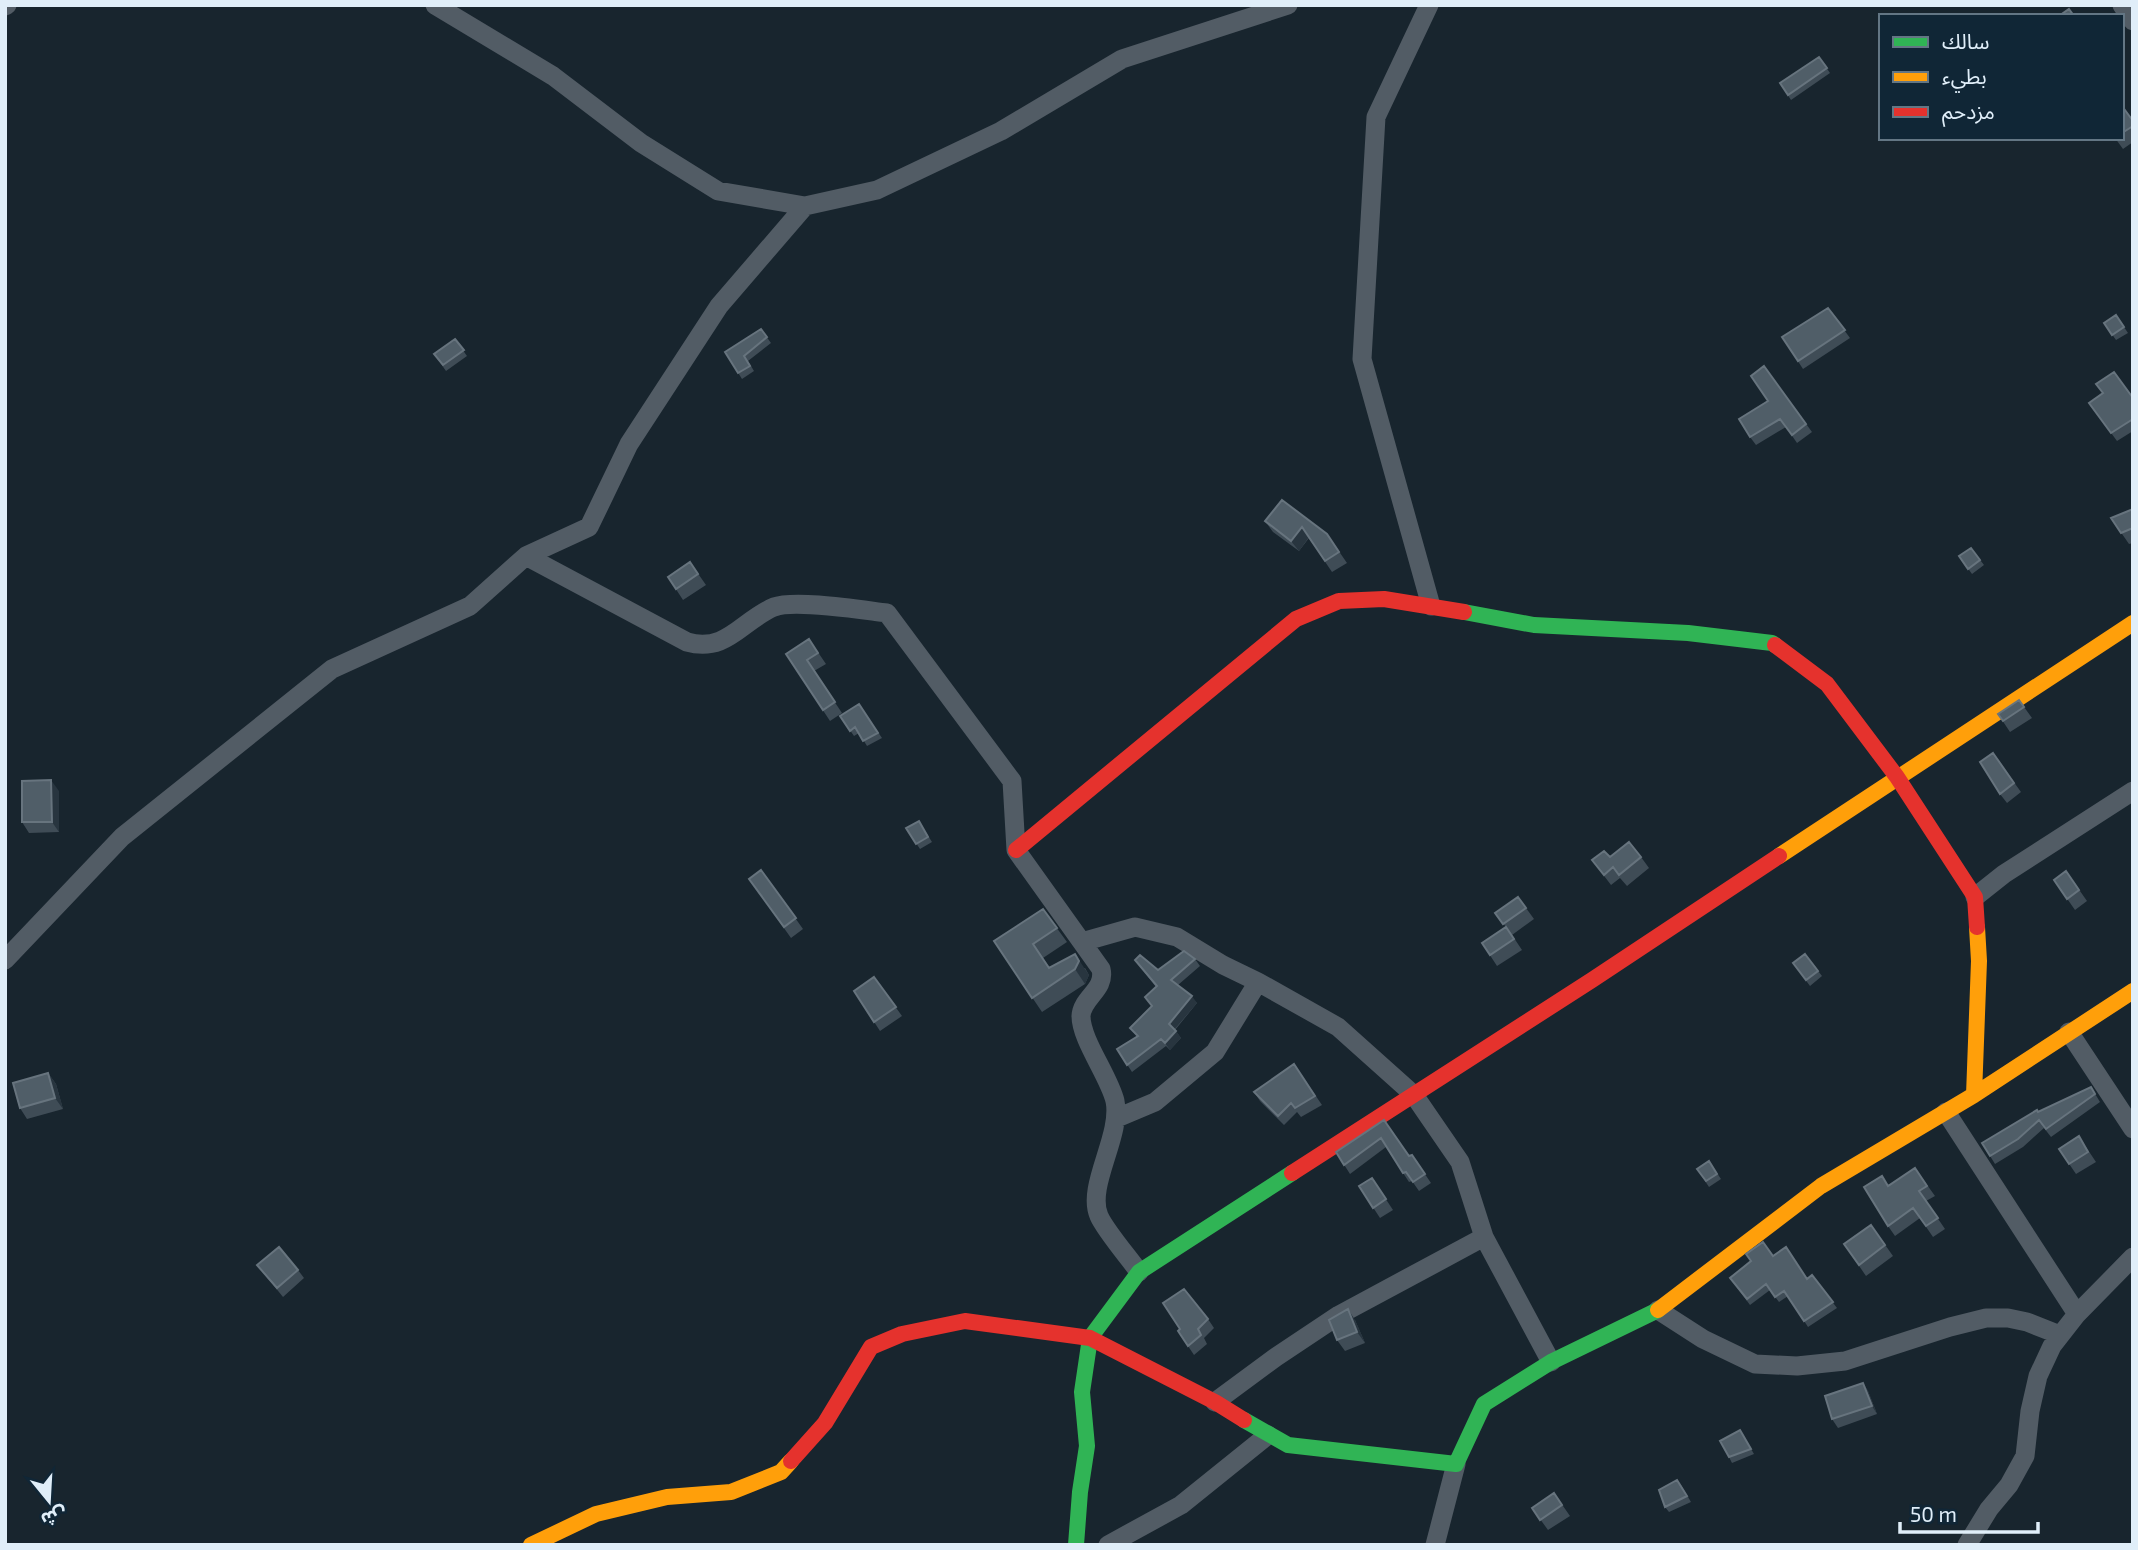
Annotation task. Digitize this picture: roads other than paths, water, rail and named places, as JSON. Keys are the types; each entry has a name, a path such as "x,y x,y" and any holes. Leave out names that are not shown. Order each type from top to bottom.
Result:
{"street":[{"path":"435,5 553,76 641,143 718,191 805,206 877,190 1001,131 1122,60 1288,5"},
{"path":"1429,5 1376,117 1362,359 1431,606"},
{"path":"2122,5 2133,21"},
{"path":"5,960 122,837 332,669 470,606 526,556 589,527 629,444 719,306 805,206"},
{"path":"526,556 687,642 700,646 713,645 775,607 804,603 887,612 1012,781 1016,850 1098,963 1102,975 1100,985 1082,1010 1081,1019 1114,1098 1117,1118 1096,1196 1098,1215 1139,1272"},
{"path":"1016,850 1296,619 1339,601 1384,599 1534,625 1688,633 1772,643 1828,684 1897,777 1975,897 1979,961 1974,1095"},
{"path":"1076,1545 1087,1446 1082,1392 1090,1338 1139,1272 1592,980 2133,623"},
{"path":"1975,897 2004,874 2133,791"},
{"path":"1082,942 1135,928 1177,937 1338,1027 1414,1095 1460,1162 1484,1237 1550,1362"},
{"path":"1117,1118 1155,1102 1215,1052 1258,982"},
{"path":"1435,1545 1456,1464 1485,1404 1550,1362 1658,1310 1821,1186 1974,1095 2133,990"},
{"path":"2069,1032 2133,1129"},
{"path":"1946,1112 2077,1314"},
{"path":"1215,1402 1276,1356 1339,1315 1484,1237"},
{"path":"1967,1545 1989,1509 2009,1485 2025,1456 2030,1411 2038,1376 2052,1346 2077,1314 2133,1257"},
{"path":"1658,1310 1703,1339 1755,1364 1797,1366 1845,1361 1986,1318 2008,1318 2027,1322 2060,1335"},
{"path":"531,1545 596,1514 667,1497 731,1492 782,1472 825,1423 871,1347 902,1334 965,1321 1090,1338 1215,1402 1288,1445 1456,1464"},
{"path":"1108,1545 1181,1505 1268,1435"}]}
